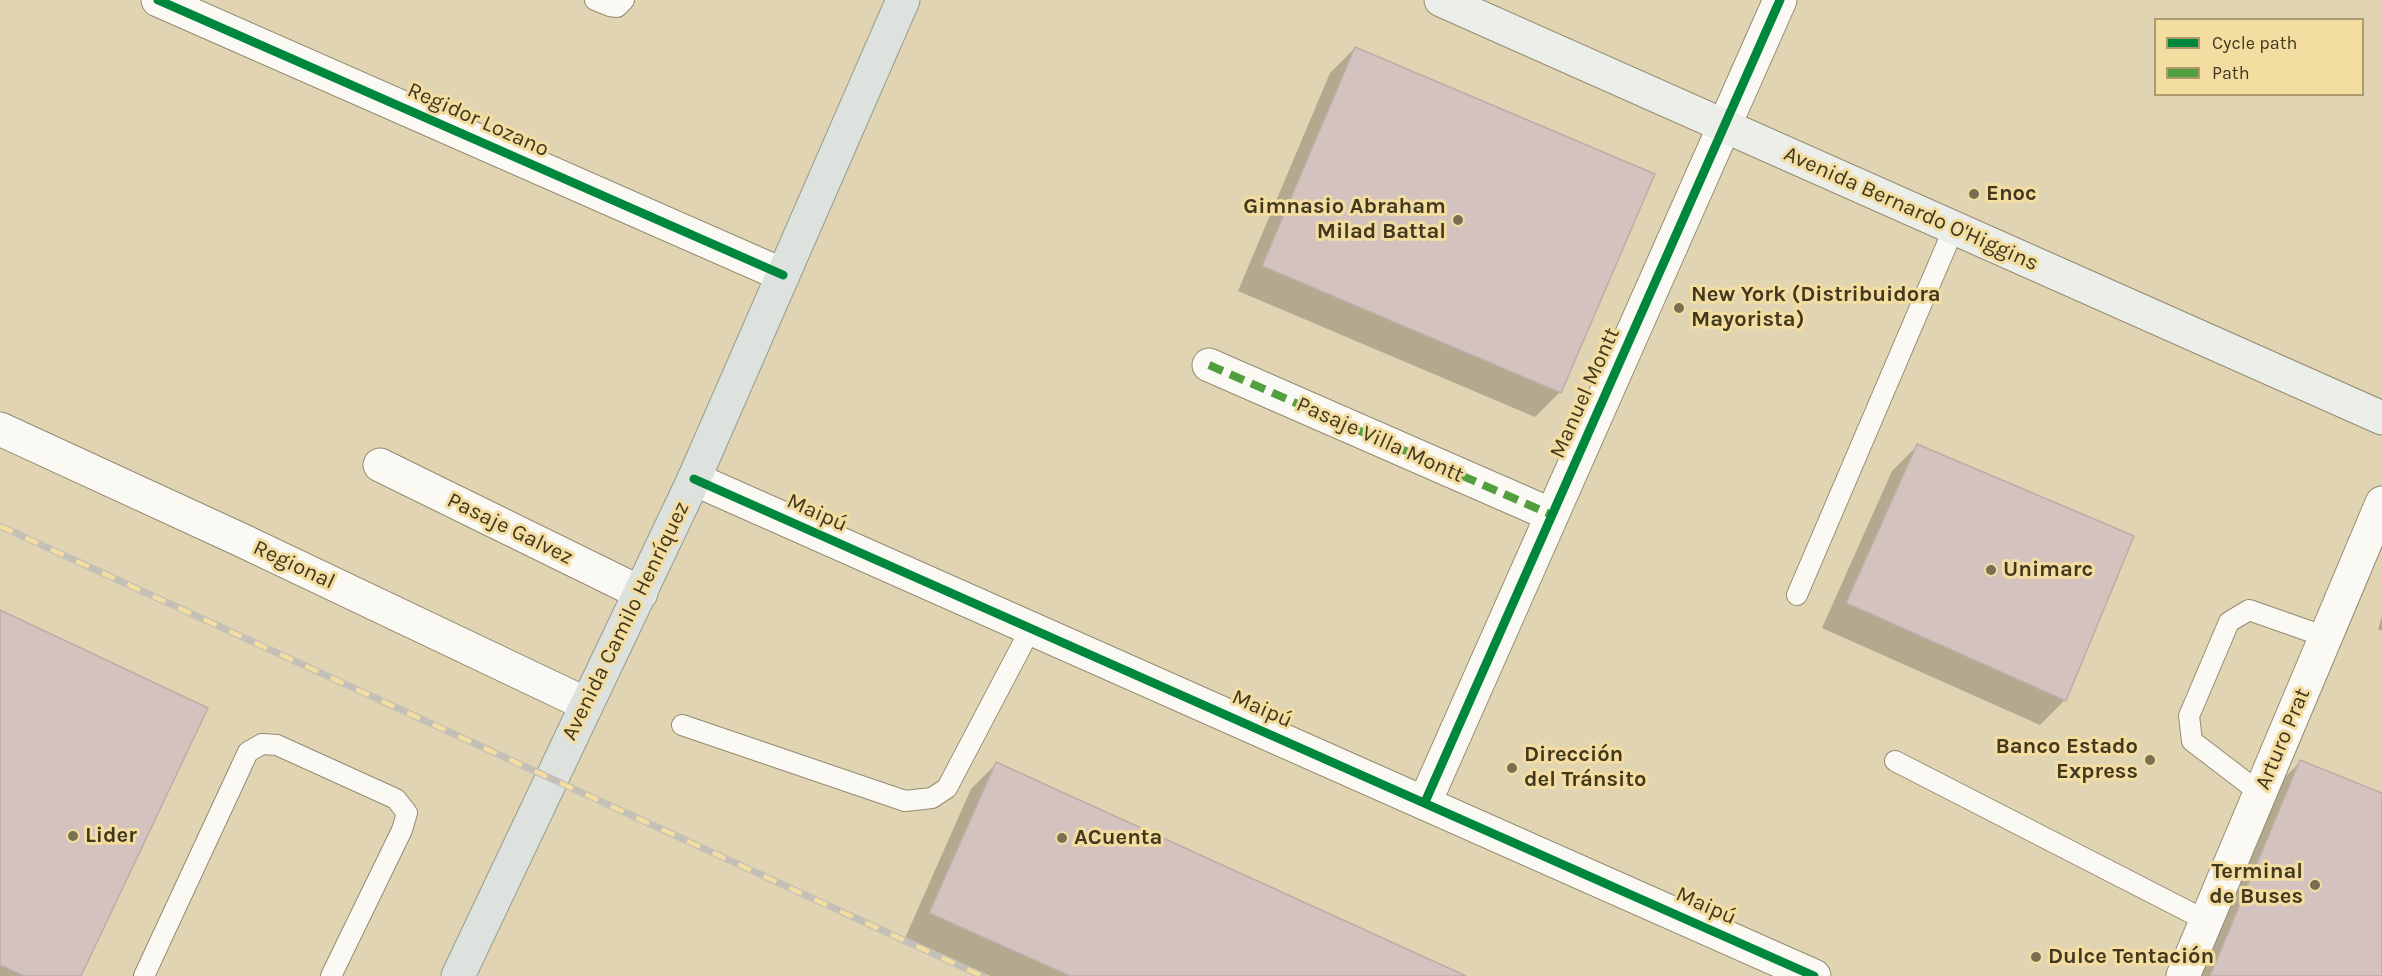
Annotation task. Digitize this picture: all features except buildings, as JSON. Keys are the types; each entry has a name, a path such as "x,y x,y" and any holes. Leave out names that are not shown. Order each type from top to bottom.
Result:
{"main road":[{"name":"Avenida Camilo Henríquez","path":"458,976 693,479 903,0"},
{"name":"Avenida Bernardo O'Higgins","path":"1441,0 1483,9 1726,126 2382,418"}],"street":[{"name":"Regidor Lozano","path":"158,0 783,275"},
{"name":"Manuel Montt","path":"1425,802 1780,0"},
{"name":"Pasaje Villa Montt","path":"1209,364 1552,515"},
{"name":"Regional","path":"0,429 239,539 586,704"},
{"name":"Pasaje Galvez","path":"380,465 641,592"},
{"name":"Maipú","path":"693,479 1814,976"},
{"name":"Arturo Prat","path":"2184,976 2382,503"}],"lane":[{"path":"595,0 617,7 624,0"},
{"path":"1797,595 1954,228"},
{"path":"2260,793 2193,741 2189,716 2229,622 2249,610 2326,637"},
{"path":"682,725 905,801 932,798 947,788 1031,628"},
{"path":"144,976 248,752 262,744 277,745 396,799 407,813 402,830 331,976"},
{"path":"1895,761 2207,921"}],"railway":[{"path":"0,526 982,976"}],"marked path":[{"path":"1209,365 1552,515"}],"cycle path":[{"path":"158,0 783,275"},
{"path":"1425,802 1780,0"},
{"path":"694,479 1814,976"}],"place":[{"name":"Enoc","path":"1974,194"},
{"name":"Gimnasio Abraham Milad Battal","path":"1458,220"},
{"name":"New York (Distribuidora Mayorista)","path":"1679,308"},
{"name":"Unimarc","path":"1991,570"},
{"name":"Banco Estado Express","path":"2150,760"},
{"name":"Dirección del Tránsito","path":"1512,768"},
{"name":"Lider","path":"73,836"},
{"name":"ACuenta","path":"1062,838"},
{"name":"Terminal de Buses","path":"2315,885"},
{"name":"Dulce Tentación","path":"2036,957"}]}
